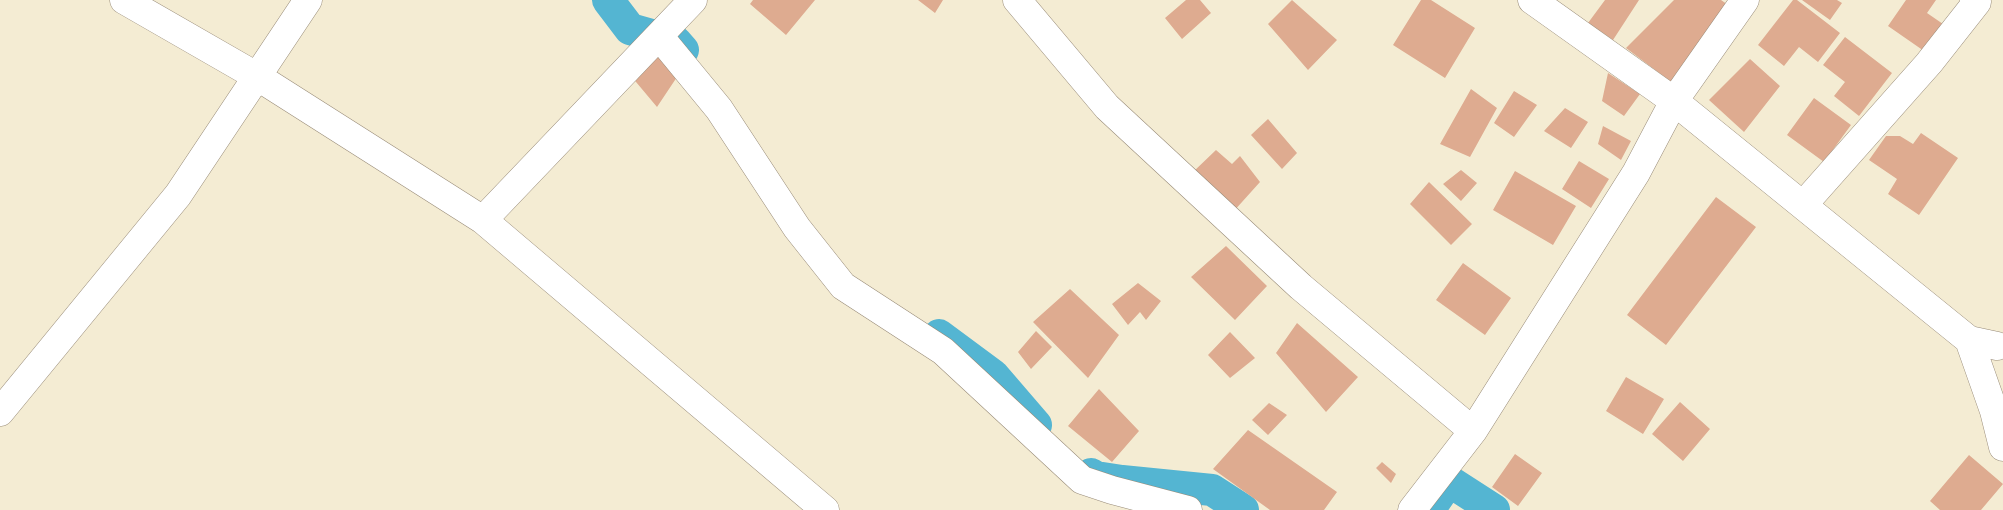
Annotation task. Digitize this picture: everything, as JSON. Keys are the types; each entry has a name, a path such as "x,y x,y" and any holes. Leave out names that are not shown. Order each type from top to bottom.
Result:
{"street":[{"path":"124,0 258,77 483,220 825,510"},
{"path":"0,412 178,195 308,0"},
{"path":"483,220 693,0"},
{"path":"1017,0 1107,107 1301,288 1473,431"},
{"path":"1532,0 1674,101 1968,340 1994,411 2003,446"},
{"path":"1412,510 1473,431 1636,173 1674,101 1745,0"},
{"path":"1802,205 1929,63 1977,2 1974,0"},
{"path":"659,36 719,109 797,228 843,286 943,351 1082,480 1108,500 1188,510"},
{"path":"1968,340 2001,343"}],"building":[{"path":"753,0 815,0 786,35 750,4"},
{"path":"918,0 943,0 935,13"},
{"path":"1186,0 1200,0 1211,13 1182,39 1165,18"},
{"path":"1292,0 1337,40 1308,70 1268,24"},
{"path":"1421,0 1431,0 1475,28 1445,78 1393,45"},
{"path":"1605,0 1639,0 1613,40 1588,23"},
{"path":"1674,0 1721,0 1731,7 1671,82 1626,48"},
{"path":"1793,0 1797,0 1840,33 1818,62 1799,47 1784,66 1758,45"},
{"path":"1802,0 1837,0 1842,3 1830,20"},
{"path":"1906,0 1936,0 1927,13 1943,24 1924,51 1888,26"},
{"path":"1845,37 1892,73 1859,116 1834,96 1845,82 1823,65"},
{"path":"655,48 679,74 657,107 631,76"},
{"path":"1750,59 1780,86 1744,132 1709,100"},
{"path":"1608,73 1640,94 1624,116 1602,101"},
{"path":"1471,89 1497,108 1470,157 1440,144"},
{"path":"1514,91 1537,105 1514,137 1494,123"},
{"path":"1814,98 1851,125 1824,162 1787,135"},
{"path":"1565,108 1588,122 1571,148 1544,131"},
{"path":"1268,119 1297,153 1282,169 1251,135"},
{"path":"1603,126 1631,141 1621,160 1598,144"},
{"path":"1921,133 1958,158 1919,215 1888,194 1897,179 1869,160 1886,136 1900,136 1913,144"},
{"path":"1216,150 1232,164 1240,156 1260,182 1233,212 1192,173"},
{"path":"1579,161 1609,179 1591,208 1562,189"},
{"path":"1461,170 1477,183 1461,201 1443,184"},
{"path":"1515,171 1576,206 1553,245 1493,210"},
{"path":"1429,182 1472,224 1451,245 1410,204"},
{"path":"1716,197 1756,227 1666,345 1627,315"},
{"path":"1226,246 1267,286 1235,320 1191,277"},
{"path":"1463,263 1511,298 1485,335 1436,300"},
{"path":"1138,283 1161,301 1146,320 1140,312 1128,325 1112,304"},
{"path":"1070,289 1119,335 1088,378 1033,322"},
{"path":"1297,323 1358,377 1326,412 1276,353"},
{"path":"1036,331 1052,347 1031,369 1018,352"},
{"path":"1230,332 1255,358 1230,378 1208,355"},
{"path":"1626,377 1664,399 1643,434 1606,411"},
{"path":"1099,389 1139,431 1112,462 1068,426"},
{"path":"1680,402 1710,429 1683,461 1652,434"},
{"path":"1269,403 1287,415 1268,435 1252,420"},
{"path":"1248,430 1337,492 1324,510 1270,510 1213,469"},
{"path":"1515,454 1542,473 1518,506 1492,487"},
{"path":"1969,455 2003,484 1981,510 1940,510 1930,501"},
{"path":"1382,462 1396,474 1391,483 1376,468"}],"waterway":[{"path":"608,0 630,29 676,42 683,50"},
{"path":"939,335 993,375 1036,425"},
{"path":"1091,474 1096,477 1122,481 1212,490 1243,510"},
{"path":"1429,510 1449,481 1494,510"}]}
